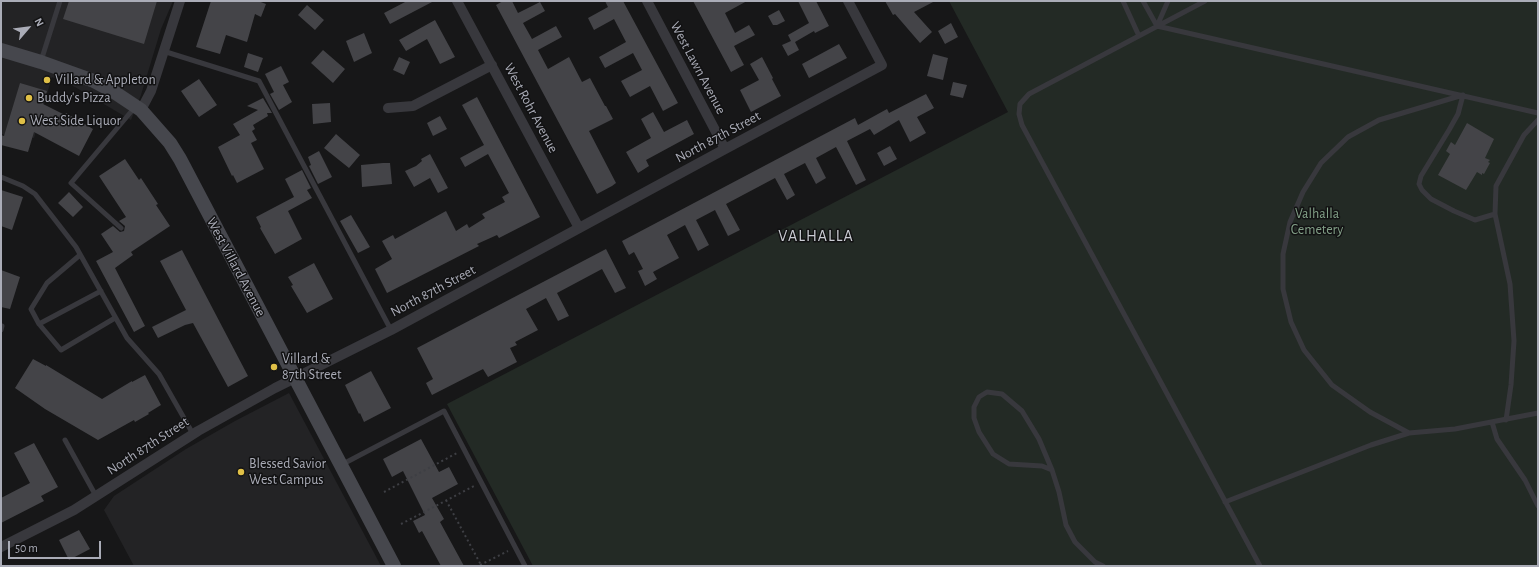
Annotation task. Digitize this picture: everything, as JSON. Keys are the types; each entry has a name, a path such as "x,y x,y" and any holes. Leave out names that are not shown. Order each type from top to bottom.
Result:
{"street":[{"path":"138,108 151,91 180,1"},
{"name":"West Rohr Avenue","path":"457,1 579,228"},
{"name":"West Lawn Avenue","path":"647,1 725,149"},
{"name":"North 87th Street","path":"1,547 74,510 193,434 295,378 391,330 882,65 848,1"},
{"name":"West Villard Avenue","path":"1,50 41,62 94,81 138,108 158,129 180,159 392,565"},
{"path":"388,108 413,106 492,65"}],"lane":[{"path":"41,62 60,1"},
{"path":"1123,1 1139,36"},
{"path":"1143,1 1157,26 1538,113"},
{"path":"1157,26 1168,1"},
{"path":"1206,1 1029,94 1020,104 1019,114 1022,125 1260,566"},
{"path":"163,51 259,81 391,330"},
{"path":"1463,95 1458,114 1421,176 1419,184 1422,190 1431,199 1475,220 1495,214"},
{"path":"1409,433 1370,412 1332,385 1304,350 1291,322 1283,290 1283,254 1290,222 1303,192 1321,163 1348,137 1379,120 1463,95"},
{"path":"121,228 71,183 138,108"},
{"path":"1506,420 1511,385 1514,341 1510,284 1495,214 1496,186 1524,135 1538,120"},
{"path":"1,177 23,186 35,194 80,255 127,338 159,374 193,434"},
{"path":"80,255 47,283 31,309 39,324 61,350 115,318"},
{"path":"39,324 100,291"},
{"path":"1052,470 1042,466 1009,464 993,454 979,432 974,418 974,407 979,397 987,392 1002,394 1022,411 1039,439 1052,470 1059,492 1066,525 1075,542 1095,562 1103,566"},
{"path":"341,465 444,411 525,566"},
{"path":"1225,502 1371,445 1409,433 1455,429 1538,414"},
{"path":"1492,422 1497,439 1525,480 1538,506"},
{"path":"64,440 96,496"}],"path":[{"path":"384,492 464,450"},
{"path":"401,524 481,482"},
{"path":"446,500 480,566 516,547"}],"shaded area":[{"path":"1,1 173,1 161,29 141,95 131,120 75,87 52,77 34,138 10,132 9,136 1,134"},
{"name":"Blessed Savior West Campus","path":"289,393 381,566 134,566 104,510 114,496 186,449"}],"green space":[{"name":"Valhalla Cemetery","path":"949,1 1538,1 1538,566 533,566 447,404 1008,112"}],"building":[{"path":"69,1 157,1 144,44 63,19"},
{"path":"211,1 258,1 266,4 261,17 255,14 247,42 226,35 220,54 196,47"},
{"path":"407,1 434,1 390,24 384,13"},
{"path":"503,1 512,1 518,13 540,2 545,11 523,23 532,39 556,26 562,37 538,50 548,69 569,57 582,82 590,78 613,119 589,131 616,183 612,186 597,194 496,5"},
{"path":"605,1 623,1 678,103 663,111 650,86 630,97 621,81 642,70 633,53 605,68 599,57 626,42 614,19 594,30 588,18 608,7"},
{"path":"693,1 747,1 725,13 735,33 749,25 755,35 734,46 744,65 731,72"},
{"path":"798,1 816,1 829,26 815,33 814,31 795,42 799,50 788,56 782,45 791,41 788,35 809,23"},
{"path":"885,1 935,1 914,12 932,32 920,43 895,14 893,15"},
{"path":"307,5 324,20 315,30 298,15"},
{"path":"779,10 785,21 777,25 773,25 768,16"},
{"path":"435,20 455,57 440,64 427,39 406,51 399,40"},
{"path":"951,23 958,37 945,44 938,31"},
{"path":"364,33 372,53 354,62 346,41"},
{"path":"839,44 847,58 809,78 802,64"},
{"path":"323,50 345,69 333,83 311,63"},
{"path":"248,53 263,58 258,72 244,67"},
{"path":"933,54 948,58 943,80 927,76"},
{"path":"399,57 410,62 404,75 393,70"},
{"path":"762,57 781,96 751,112 740,90 759,80 750,64"},
{"path":"281,66 289,82 283,85 292,102 279,110 270,94 274,92 265,74"},
{"path":"199,79 217,105 199,117 181,91"},
{"path":"953,82 967,85 963,98 950,95"},
{"path":"20,83 47,91 43,104 65,115 66,113 93,129 79,156 34,132 28,152 1,145 1,135 4,136"},
{"path":"926,94 934,108 917,117 926,133 910,142 899,120 874,135 870,129 847,141 866,180 856,185 836,147 816,158 826,178 816,184 805,163 784,174 795,195 787,200 775,178 726,204 740,230 728,236 715,210 696,220 709,245 698,251 685,225 667,235 679,258 653,272 657,279 645,286 638,271 643,269 634,252 629,255 622,241 855,118 858,125 887,109 889,113"},
{"path":"477,97 540,217 499,238 497,235 477,244 479,246 387,293 375,269 392,259 382,241 393,235 395,239 446,211 456,231 467,224 469,228 485,218 482,214 505,202 502,197 509,193 488,154 465,167 460,158 484,145 462,105"},
{"path":"263,98 272,113 267,113 268,116 253,125 255,129 252,131 257,140 251,143 264,169 237,183 218,147 240,135 233,124 258,110 247,106"},
{"path":"330,103 331,122 313,124 312,104"},
{"path":"653,112 664,132 687,120 694,134 646,160 649,166 638,173 626,152 651,138 641,119"},
{"path":"440,116 447,129 433,136 427,123"},
{"path":"1467,123 1494,139 1485,158 1490,160 1488,162 1490,163 1484,174 1482,173 1482,175 1477,172 1466,190 1438,175 1450,154 1446,151 1451,142 1455,145"},
{"path":"336,134 360,155 349,168 324,148"},
{"path":"890,146 897,159 884,166 877,153"},
{"path":"319,151 332,177 318,184 309,166 311,165 308,157"},
{"path":"430,154 448,188 438,193 430,178 414,187 405,171 416,166 422,161 421,159"},
{"path":"125,159 139,180 141,178 170,226 131,252 133,255 115,268 145,326 134,332 96,261 113,252 101,234 113,226 120,232 124,231 125,226 119,221 126,217 99,176"},
{"path":"390,163 392,184 362,187 361,165"},
{"path":"302,170 311,188 307,190 312,198 288,211 302,239 275,254 260,228 261,227 256,217 294,197 285,179"},
{"path":"1,190 23,197 12,230 1,226"},
{"path":"69,192 83,207 73,217 58,203"},
{"path":"351,215 370,247 358,253 340,221"},
{"path":"606,249 626,288 615,293 602,269 557,293 569,316 558,321 546,298 526,309 538,330 515,342 517,345 510,348 517,362 488,377 483,369 432,395 426,383 433,379 417,348"},
{"path":"182,250 248,376 228,387 193,323 185,325 158,338 152,327 186,310 160,261"},
{"path":"314,263 333,299 307,313 291,286 293,285 288,277"},
{"path":"1,270 20,277 10,309 1,307"},
{"path":"33,359 46,365 102,399 145,375 161,405 135,422 134,420 98,440 45,409 15,388"},
{"path":"371,371 391,408 364,422 345,385"},
{"path":"421,439 439,472 449,467 458,484 432,498 444,519 440,522 464,566 441,566 422,531 419,533 413,521 425,515 403,471 392,477 383,459"},
{"path":"34,443 58,487 41,496 44,501 1,523 1,498 30,483 14,453"},
{"path":"79,530 90,549 69,560 59,540"}],"place":[{"name":"Villard & Appleton","path":"47,80"},
{"name":"Buddy's Pizza","path":"29,98"},
{"name":"West Side Liquor","path":"22,121"},
{"name":"Villard & 87th Street","path":"274,367"},
{"name":"Blessed Savior West Campus","path":"241,472"}],"district":[{"name":"VALHALLA","path":"816,236"}]}
